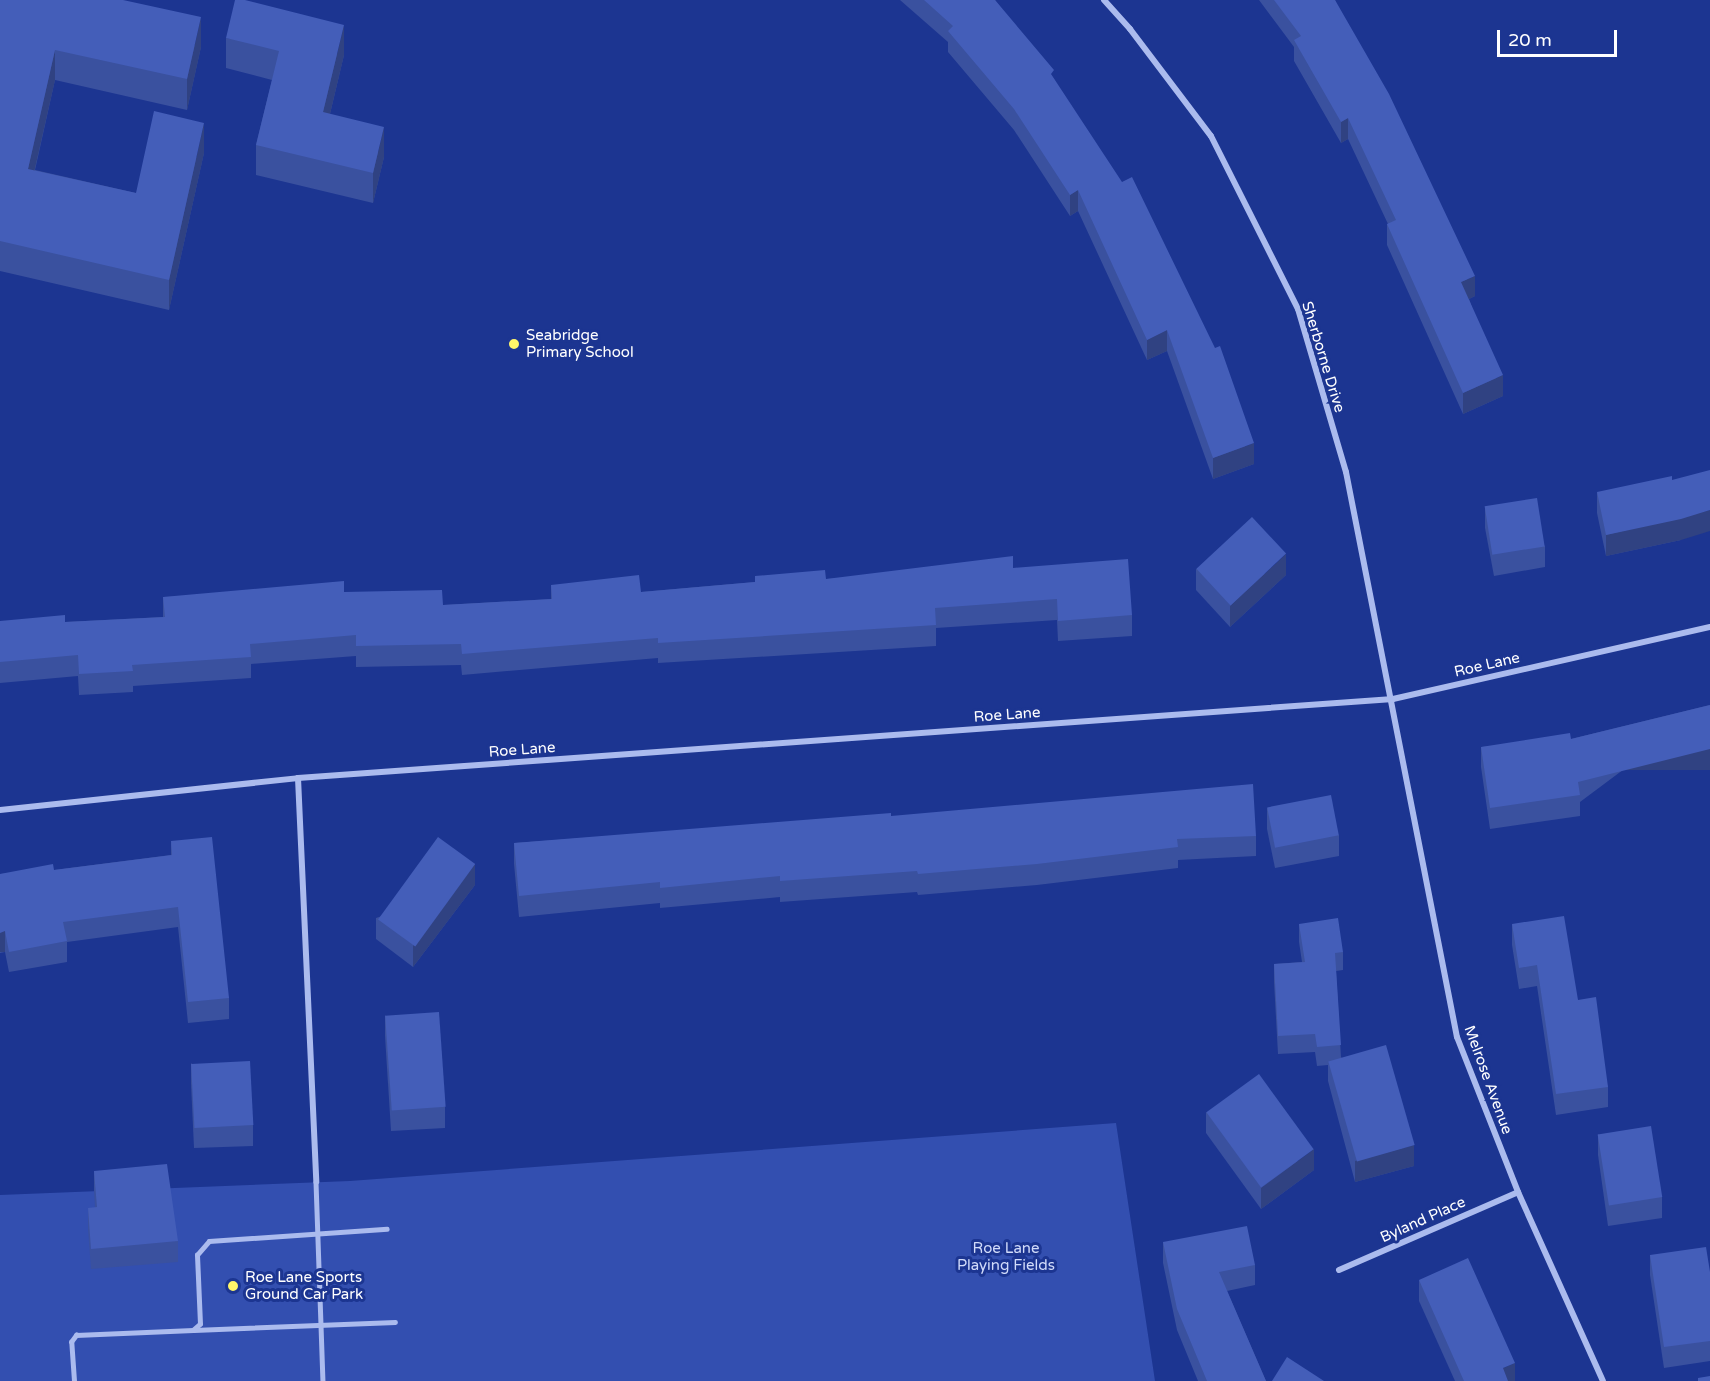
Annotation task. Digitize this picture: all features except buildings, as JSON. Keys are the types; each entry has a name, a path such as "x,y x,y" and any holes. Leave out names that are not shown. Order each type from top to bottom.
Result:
{"street":[{"name":"Sherborne Drive","path":"1104,0 1130,29 1211,136 1298,309 1346,472 1393,699"},
{"name":"Roe Lane","path":"0,810 298,778 1393,699 1710,627"},
{"name":"Melrose Avenue","path":"1393,699 1457,1037 1518,1192 1603,1381"},
{"path":"298,778 316,1182"},
{"name":"Byland Place","path":"1339,1270 1518,1192"}],"lane":[{"path":"316,1182 316,1234 323,1381"},
{"path":"194,1330 203,1314 197,1254 209,1241 387,1229"},
{"path":"74,1381 71,1342 76,1335 395,1322"}],"green space":[{"name":"Roe Lane Playing Fields","path":"1116,1123 1155,1381 0,1381 0,1195 350,1181"}],"place":[{"name":"Seabridge Primary School","path":"514,344"},
{"name":"Roe Lane Sports Ground Car Park","path":"233,1286"}]}
